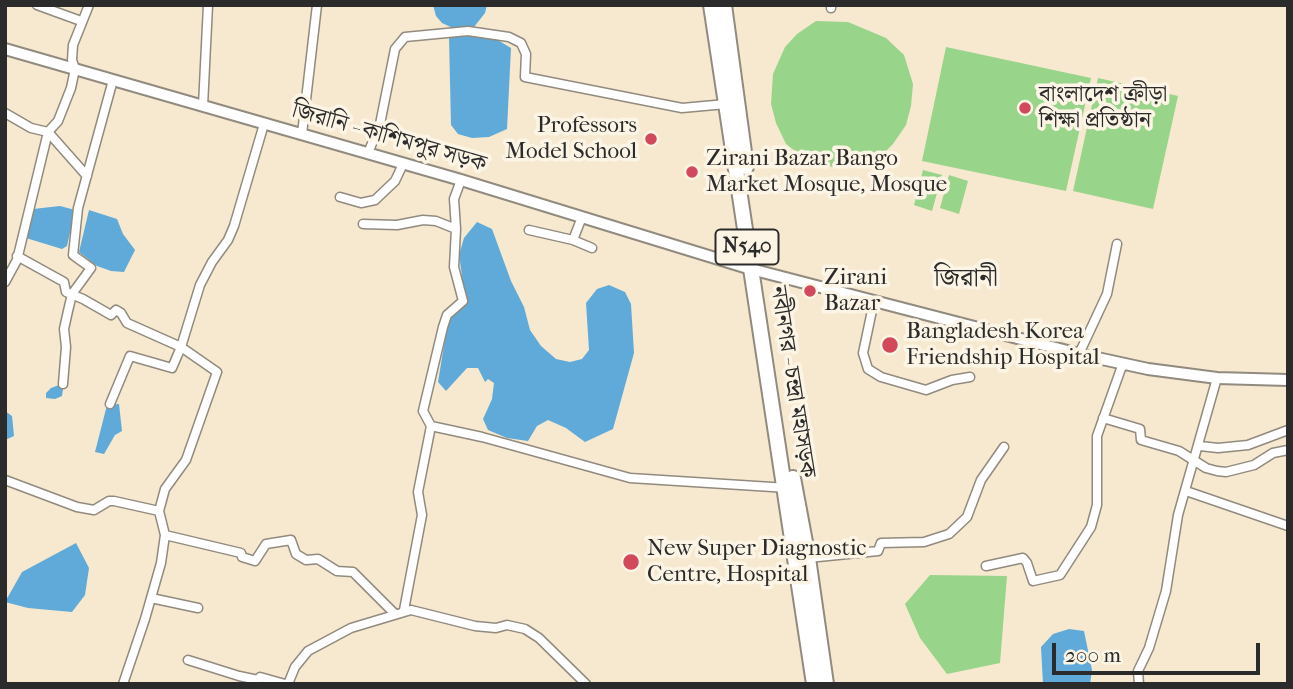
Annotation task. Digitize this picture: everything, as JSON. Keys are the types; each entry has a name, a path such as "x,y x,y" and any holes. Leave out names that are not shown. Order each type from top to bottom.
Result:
{"highway":[{"name":"নবীনগর - চন্দ্রা মহাসড়ক","path":"711,5 790,488 814,684"},
{"name":"নবীনগর - চন্দ্রা মহাসড়ক","path":"724,5 755,270"},
{"name":"নবীনগর - চন্দ্রা মহাসড়ক","path":"790,488 808,558 826,684"}],"street":[{"path":"37,5 81,21"},
{"path":"5,282 13,271 18,256 48,132 58,121 64,108 75,69 72,45 89,5"},
{"path":"203,106 208,5"},
{"path":"302,134 317,5"},
{"path":"368,153 380,124 395,49 405,37 468,31 500,36 522,43 526,54 525,77 682,108 726,104"},
{"name":"জিরানি - কাশিমপুর সড়ক","path":"5,49 461,180 755,270 1079,354 1148,369 1217,378 1288,380"},
{"path":"63,384 66,347 64,329 72,294 91,268 73,255 78,208 113,80"},
{"path":"5,113 31,128 48,132 87,176"},
{"path":"110,404 130,356 172,368 200,285 234,226 264,124"},
{"path":"340,197 362,203 375,200 395,181 404,164"},
{"path":"404,610 422,515 418,492 431,426 423,411 447,315 463,301 454,267 454,199 461,180"},
{"path":"573,240 582,217"},
{"path":"363,224 397,225 424,220 436,221 456,229"},
{"path":"529,230 573,240 592,248"},
{"path":"1079,354 1107,294 1117,244"},
{"path":"18,256 64,282 66,292 111,315 116,310 127,323 181,347 216,372 186,460 165,489 159,511 165,535 161,563 123,684"},
{"path":"874,301 863,353 868,369 881,377 926,390 951,380 970,377"},
{"path":"986,566 1023,558 1033,580 1060,575 1091,527 1097,506 1097,436 1124,363"},
{"path":"1139,684 1138,671 1149,648 1166,591 1178,516 1217,378"},
{"path":"1103,418 1140,429 1141,440 1179,451 1206,468 1226,472 1254,465 1273,453 1288,450"},
{"path":"431,426 482,437 630,478 790,488"},
{"path":"1199,446 1218,448 1248,445 1288,430"},
{"path":"808,558 878,551 881,542 924,542 949,534 967,517 981,480 1004,447"},
{"path":"5,480 77,508 94,510 114,501 159,511"},
{"path":"1186,491 1288,526"},
{"path":"165,535 241,553 242,557 256,561 266,544 291,540 296,554 306,560 318,559 337,571 353,572 394,613"},
{"path":"152,598 198,608"},
{"path":"188,660 239,676 258,680 260,677 286,684 308,651 351,628 411,610 475,626 496,628 507,625 525,629 539,638 586,684"}],"green space":[{"path":"816,21 848,22 886,38 904,55 913,84 906,125 882,155 859,165 837,168 808,161 786,144 776,123 771,104 773,74 785,47 797,34"},
{"path":"946,47 1091,78 1066,191 922,161"},
{"path":"1098,78 1178,96 1153,209 1073,191"},
{"path":"923,170 942,175 932,211 914,205"},
{"path":"949,175 968,181 959,214 940,208"},
{"path":"930,575 1007,576 1000,663 947,674 920,638 905,604"}],"water":[{"path":"433,5 487,5 485,13 474,27 457,30 442,23 436,16"},
{"path":"449,37 496,39 511,48 507,129 489,137 472,138 458,134 451,125"},
{"path":"60,206 75,210 67,246 62,249 26,238 33,209"},
{"path":"89,210 117,219 123,234 135,250 124,272 97,266 79,252"},
{"path":"477,222 492,229 511,281 524,307 530,330 541,346 556,359 570,362 582,359 589,350 586,303 597,289 609,285 625,292 631,304 634,353 613,429 585,442 566,428 548,420 537,426 528,441 507,438 488,430 483,419 492,399 494,383 488,379 485,382 478,368 467,368 446,391 438,382 448,321 466,303 459,255 464,238"},
{"path":"59,385 63,389 62,396 55,399 46,398 46,393 51,388"},
{"path":"119,404 122,431 115,435 104,454 95,452 107,405"},
{"path":"5,411 12,416 14,436 5,440"},
{"path":"76,543 89,568 85,595 72,612 28,608 5,602 22,572"},
{"path":"1069,629 1084,631 1092,670 1090,684 1043,684 1041,647 1053,634"}],"place":[{"name":"বাংলাদেশ ক্রীড়া শিক্ষা প্রতিষ্ঠান","path":"1025,108"},
{"name":"Professors Model School","path":"651,139"},
{"name":"Zirani Bazar Bango Market Mosque, Mosque","path":"692,172"},
{"name":"Zirani Bazar","path":"810,291"},
{"name":"Bangladesh Korea Friendship Hospital","path":"890,345"},
{"name":"New Super Diagnostic Centre, Hospital","path":"631,562"}],"district":[{"name":"জিরানী","path":"966,280"}]}
